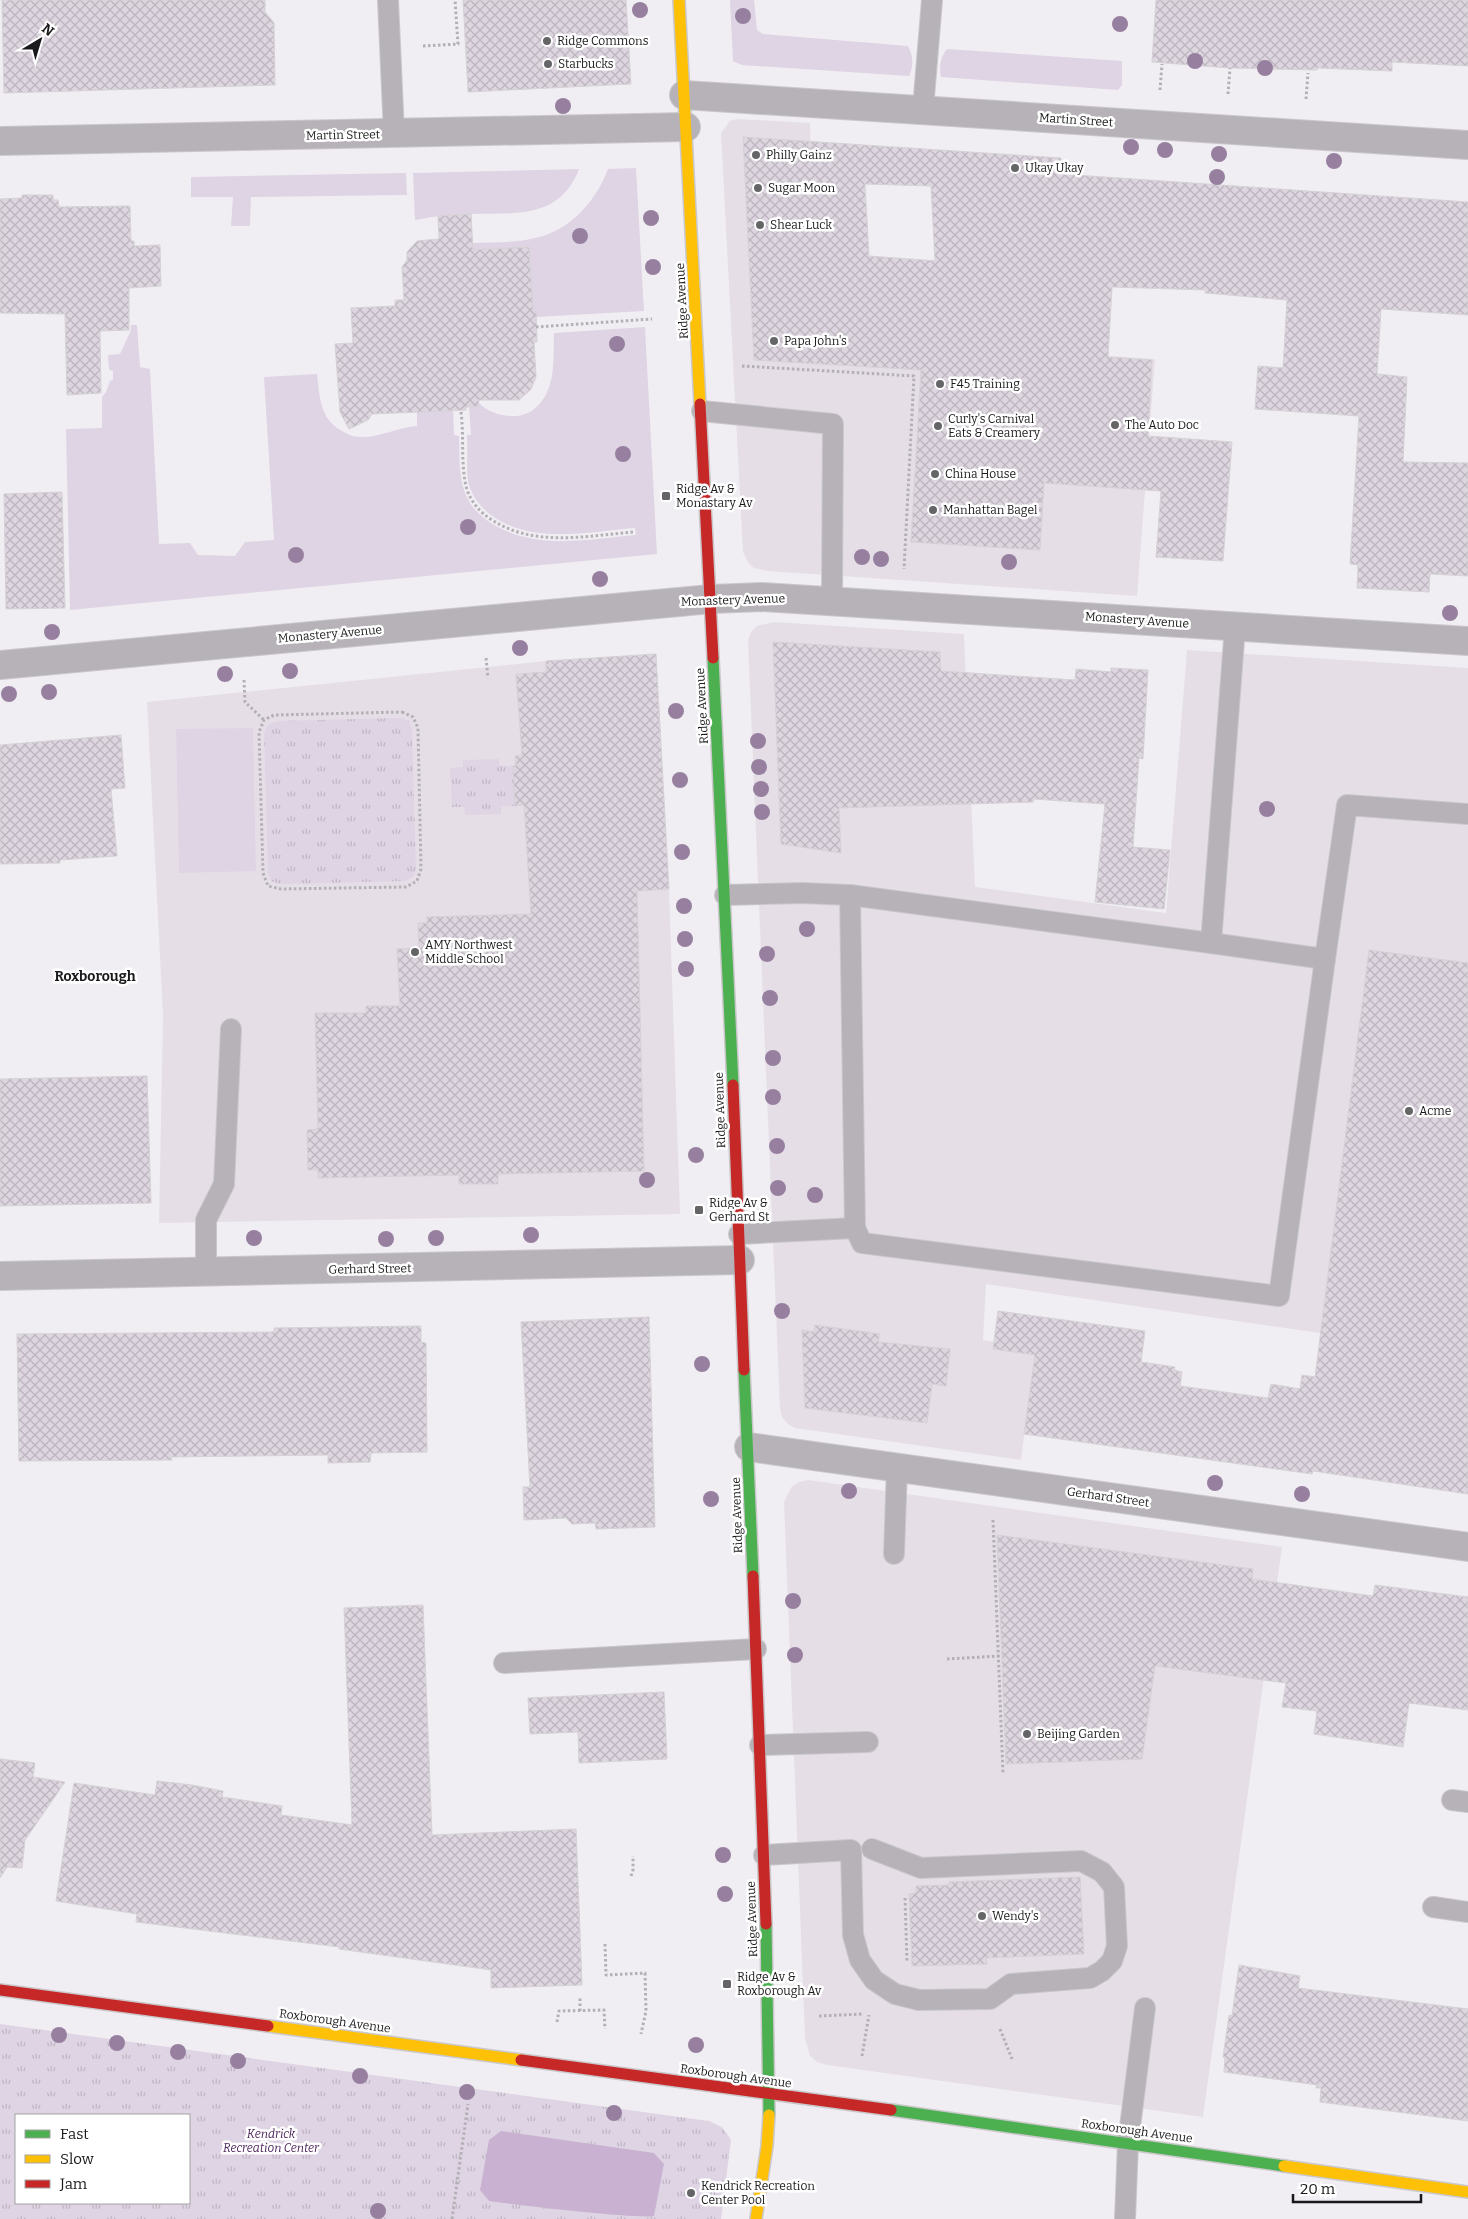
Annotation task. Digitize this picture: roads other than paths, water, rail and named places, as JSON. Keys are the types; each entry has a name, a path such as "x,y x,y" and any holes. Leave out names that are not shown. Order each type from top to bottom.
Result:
{"main road":[{"name":"Ridge Avenue","path":"679,0 702,411 725,895 749,1446 764,1855 770,2095 766,2146 756,2219"},
{"name":"Roxborough Avenue","path":"0,1990 1128,2143 1468,2192"}],"street":[{"name":"Martin Street","path":"684,95 1468,145"},
{"name":"Martin Street","path":"0,142 686,127"},
{"name":"Monastery Avenue","path":"0,665 711,599 762,597 1468,641"},
{"name":"Gerhard Street","path":"0,1276 206,1272 740,1247"},
{"name":"Gerhard Street","path":"749,1446 1468,1546"}],"lane":[{"path":"388,0 394,134"},
{"path":"923,109 932,0"},
{"path":"702,411 833,424 832,600"},
{"path":"1211,944 1235,627"},
{"path":"850,896 854,1228 862,1243 1279,1296 1347,805 1468,814"},
{"path":"725,895 802,893 850,896 1325,959"},
{"path":"206,1272 206,1220 224,1184 231,1029"},
{"path":"740,1247 854,1228"},
{"path":"894,1554 897,1467"},
{"path":"504,1663 756,1649"},
{"path":"760,1745 868,1742"},
{"path":"764,1855 851,1850 853,1935 860,1960 874,1980 894,1994 919,2000 990,1999 1011,1984 1090,1978 1102,1971 1112,1961 1117,1946 1114,1887 1102,1872 1093,1866 1081,1861 921,1868 872,1849"},
{"path":"1433,1907 1468,1912"},
{"path":"1124,2219 1128,2143 1145,2008"}],"place":[{"name":"Ridge Commons","path":"547,41"},
{"name":"Starbucks","path":"548,64"},
{"name":"Philly Gainz","path":"756,155"},
{"name":"Ukay Ukay","path":"1015,168"},
{"name":"Sugar Moon","path":"758,188"},
{"name":"Shear Luck","path":"760,225"},
{"name":"Papa John's","path":"774,341"},
{"name":"F45 Training","path":"940,384"},
{"name":"The Auto Doc","path":"1115,425"},
{"name":"Curly's Carnival Eats & Creamery","path":"938,426"},
{"name":"China House","path":"935,474"},
{"name":"Ridge Av & Monastary Av","path":"666,496"},
{"name":"Manhattan Bagel","path":"933,510"},
{"name":"AMY Northwest Middle School","path":"415,952"},
{"name":"Acme","path":"1409,1111"},
{"name":"Ridge Av & Gerhard St","path":"699,1210"},
{"name":"Beijing Garden","path":"1027,1734"},
{"name":"Wendy's","path":"982,1916"},
{"name":"Ridge Av & Roxborough Av","path":"727,1984"},
{"name":"Kendrick Recreation Center Pool","path":"691,2193"}],"district":[{"name":"Roxborough","path":"95,976"}],"park label":[{"name":"Kendrick Recreation Center","path":"271,2141"}]}
